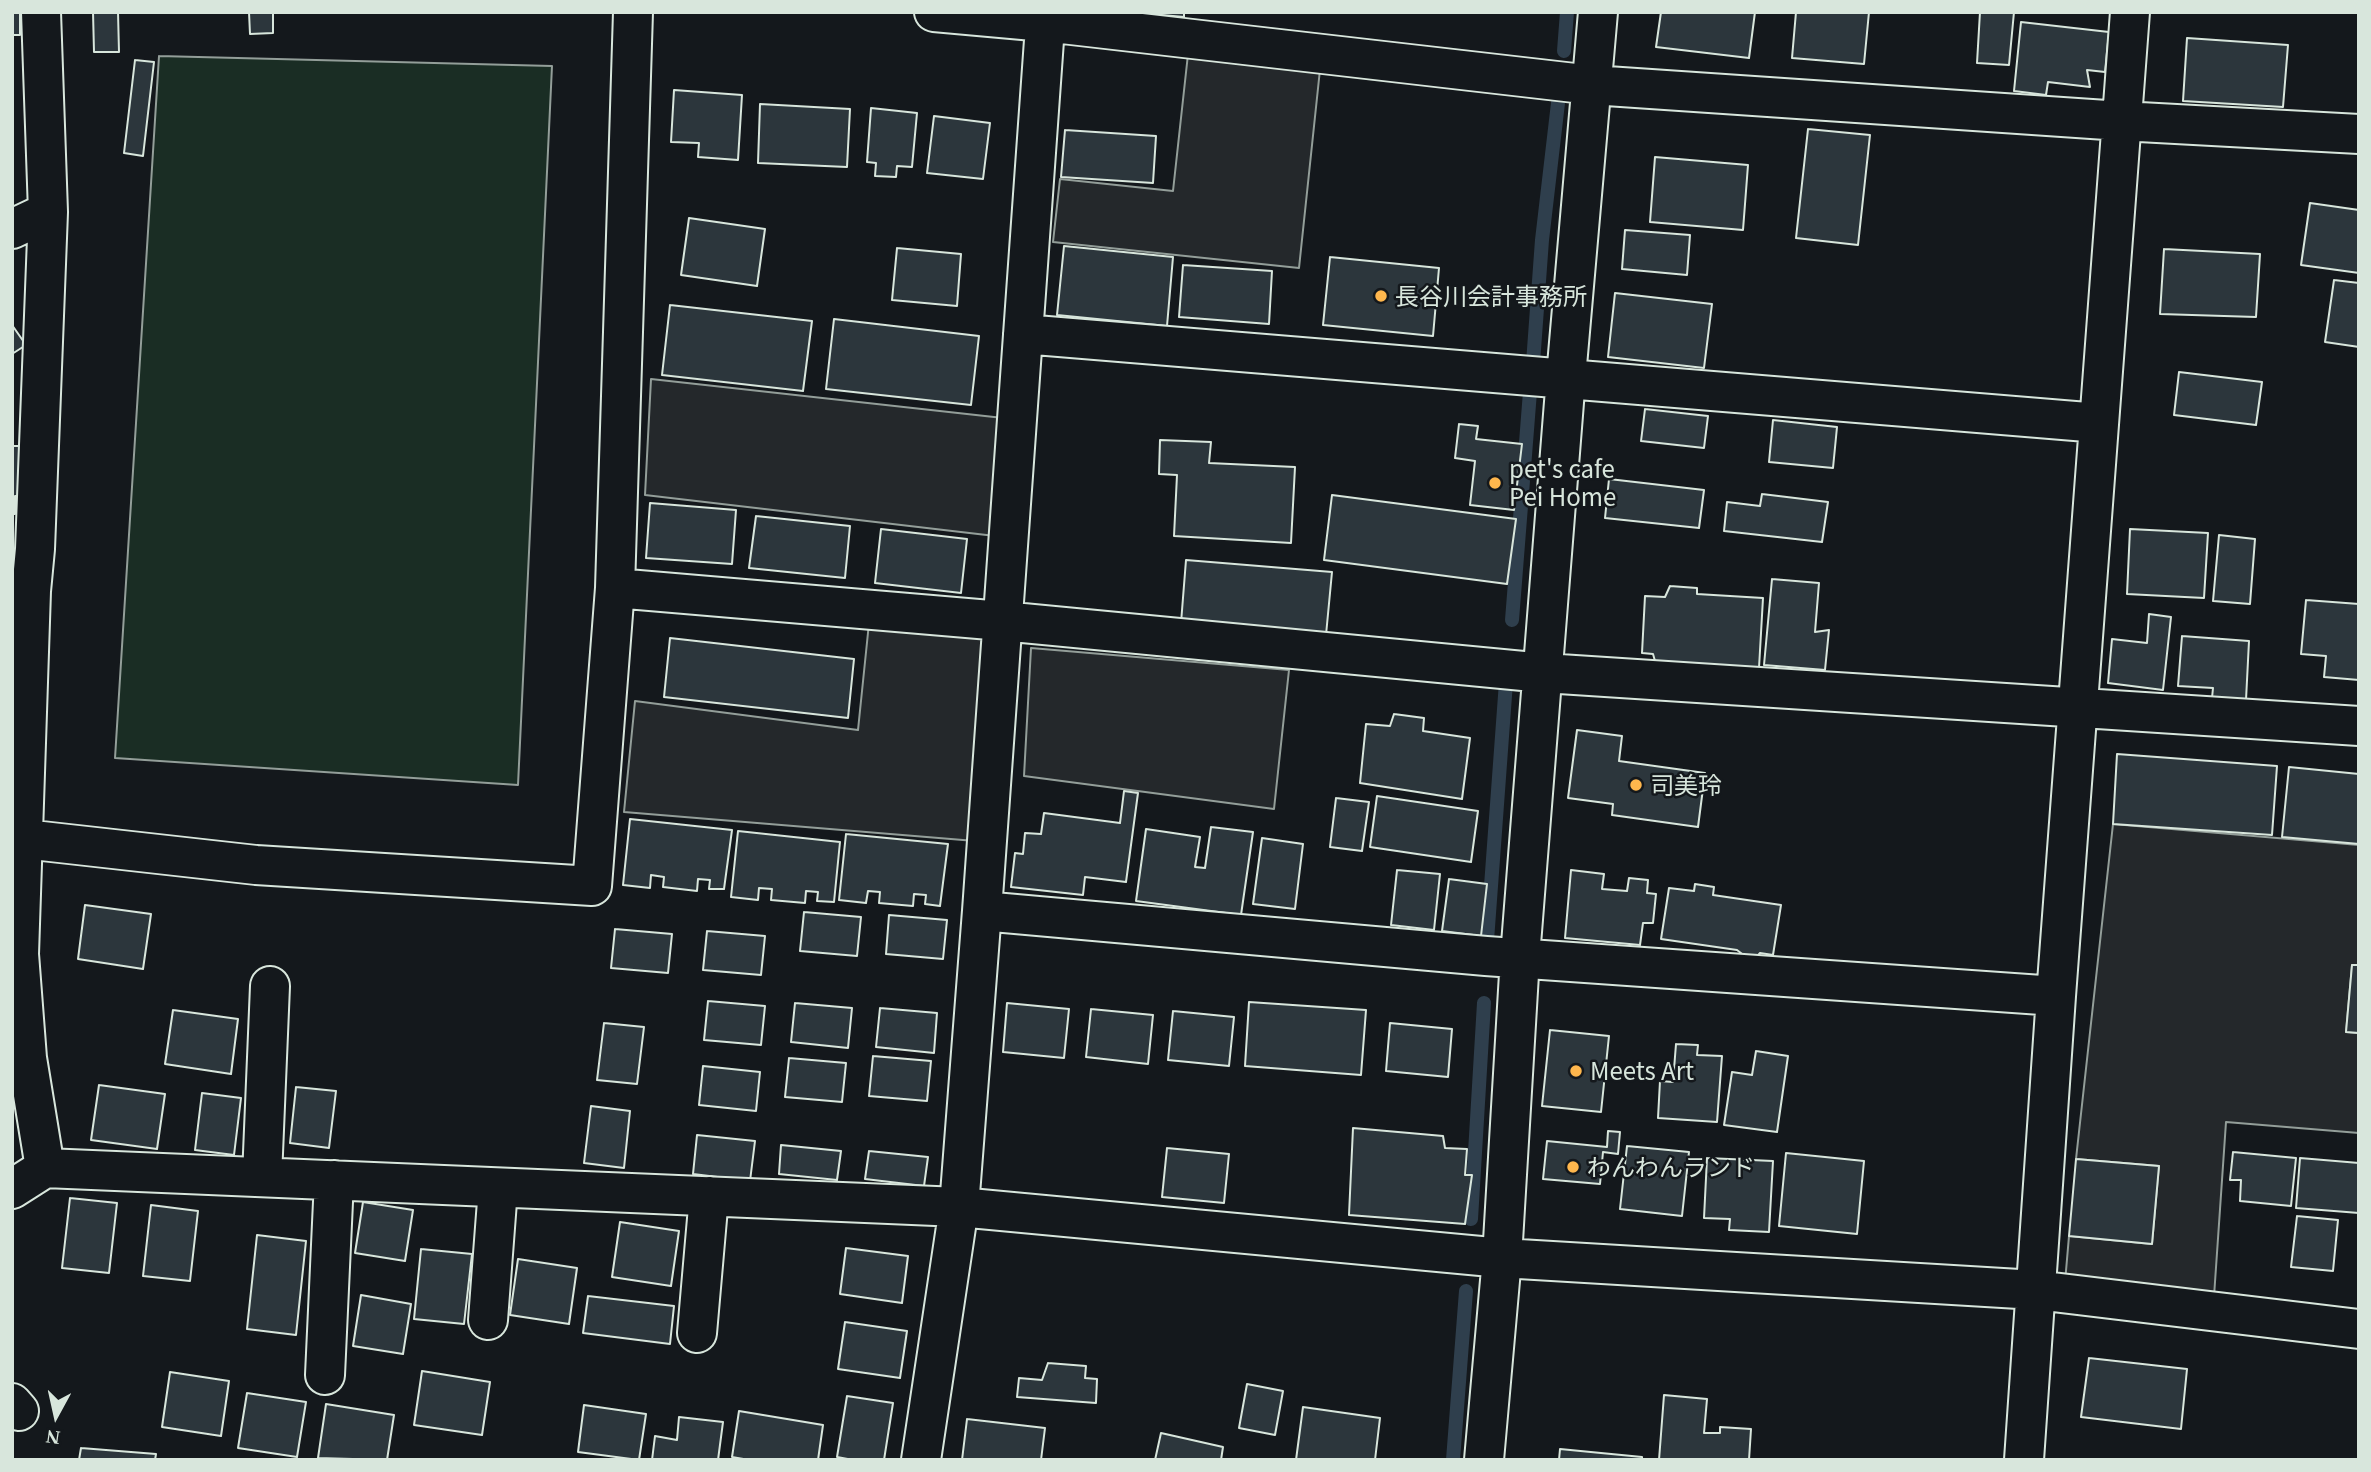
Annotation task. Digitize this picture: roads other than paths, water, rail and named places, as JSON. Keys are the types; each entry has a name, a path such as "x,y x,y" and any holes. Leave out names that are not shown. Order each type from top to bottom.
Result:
{"street":[{"path":"41,12 48,212 36,549 22,588 24,839 16,954 27,1058 45,1168"},
{"path":"24,839 256,865 592,886 615,588 633,12"},
{"path":"934,12 1045,17 1592,85 2121,121 2359,134"},
{"path":"1484,1460 1502,1258 1520,957 1598,12"},
{"path":"2024,1460 2130,12"},
{"path":"921,1460 959,1207 1045,17"},
{"path":"12,229 48,212"},
{"path":"1023,334 2099,423"},
{"path":"615,588 1002,621 1544,673 2359,726"},
{"path":"982,911 1486,956 2056,996"},
{"path":"262,1177 270,986"},
{"path":"12,1189 45,1168 959,1207 1502,1258 2036,1290 2359,1329"},
{"path":"325,1375 334,1180"},
{"path":"488,1320 498,1188"},
{"path":"697,1333 709,1196"}],"waterway":[{"path":"1564,51 1567,12"},
{"path":"1533,363 1542,240 1558,103"},
{"path":"1512,620 1531,379"},
{"path":"1486,954 1506,682"},
{"path":"1471,1219 1484,1003"},
{"path":"1453,1460 1466,1291"}],"place":[{"name":"長谷川会計事務所","path":"1381,296"},
{"name":"pet's cafe Pei Home","path":"1495,483"},
{"name":"司美玲","path":"1636,785"},
{"name":"Meets Art","path":"1576,1071"},
{"name":"わんわんランド","path":"1573,1167"}]}
